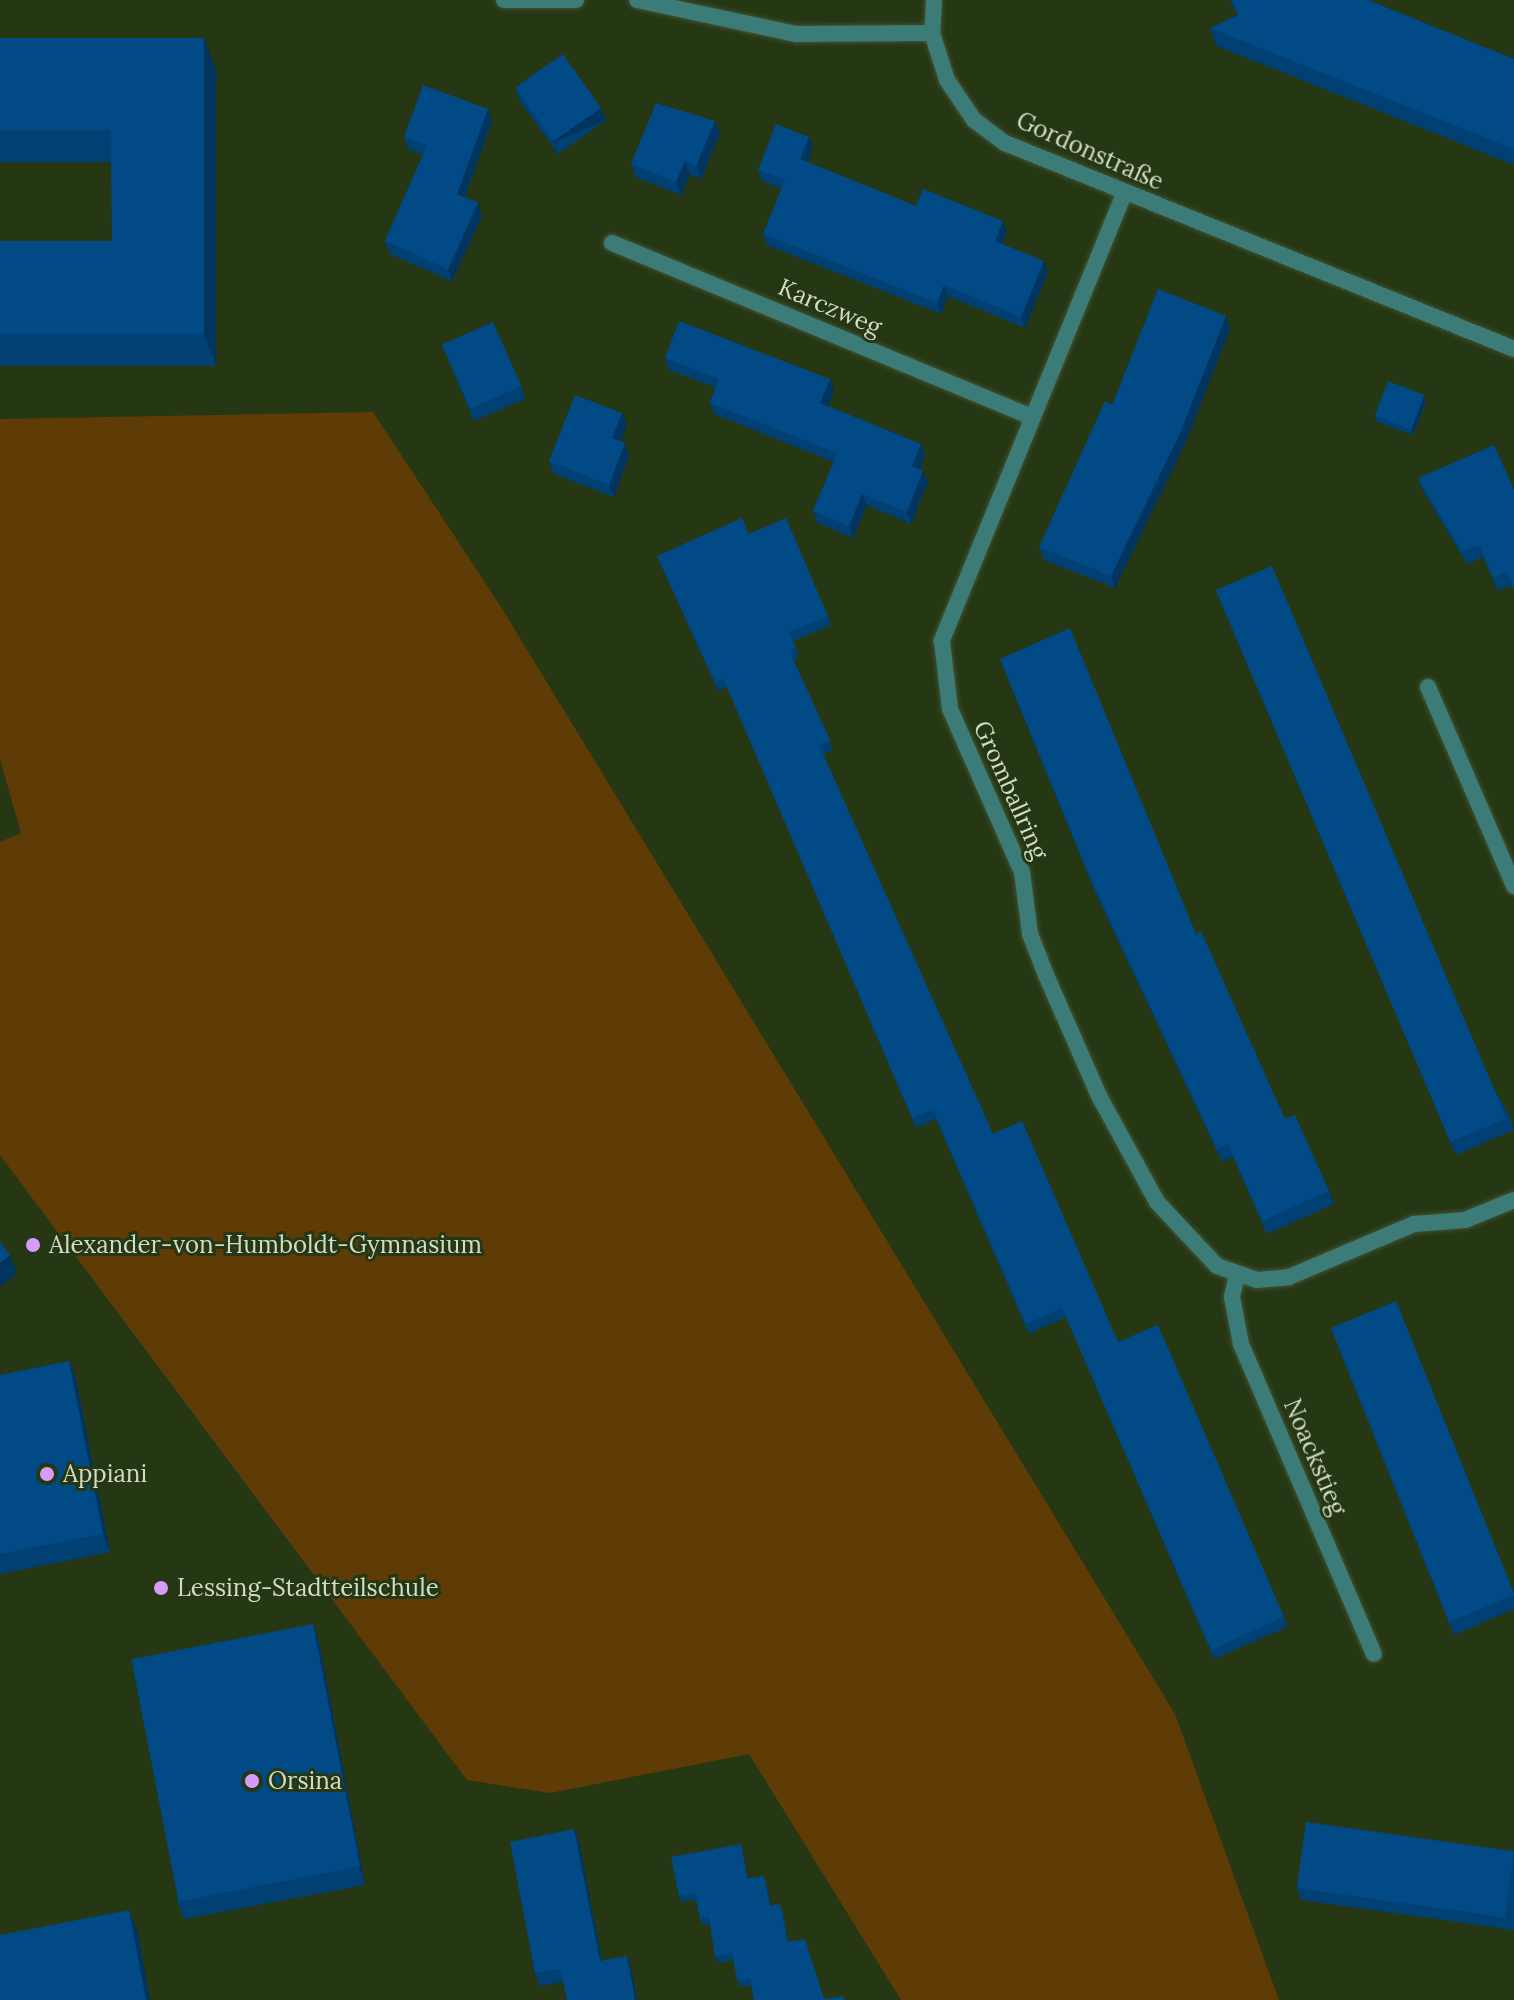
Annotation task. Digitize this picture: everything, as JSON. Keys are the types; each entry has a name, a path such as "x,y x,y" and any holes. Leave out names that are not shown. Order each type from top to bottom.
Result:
{"street":[{"path":"504,0 576,0"},
{"path":"637,0 796,34 932,33 934,0"},
{"name":"Gordonstraße","path":"932,33 947,80 974,120 1005,143 1124,194 1514,349"},
{"name":"Gromballring","path":"1124,194 944,627 945,692 1022,872 1030,934 1099,1096 1169,1221 1200,1254 1237,1275 1289,1277 1414,1224 1465,1220 1514,1200"},
{"name":"Karczweg","path":"612,243 1030,416"},
{"path":"1428,687 1514,886"},
{"name":"Noackstieg","path":"1237,1275 1241,1344 1374,1654"}],"shaded area":[{"path":"373,412 501,607 1175,1714 1279,2000 901,2000 749,1754 550,1793 467,1780 0,1155 0,842 21,833 0,759 0,419"}],"building":[{"path":"1232,0 1368,0 1514,59 1514,149 1210,28 1239,15"},
{"path":"0,38 204,38 204,334 0,334 0,241 112,241 111,130 0,130"},
{"path":"563,54 601,108 553,141 515,87"},
{"path":"423,85 488,109 457,194 478,203 448,269 385,241 427,145 404,137"},
{"path":"656,103 715,121 696,166 685,161 676,182 631,164"},
{"path":"776,124 809,137 800,159 916,206 923,189 1003,221 995,241 1044,261 1021,317 944,285 937,303 763,234 785,180 758,170"},
{"path":"1158,289 1226,316 1181,431 1111,576 1039,547 1105,401 1112,405"},
{"path":"679,321 830,379 820,403 921,444 912,466 923,471 907,512 862,494 849,526 813,511 837,453 710,403 719,379 665,358"},
{"path":"493,322 521,386 470,409 442,345"},
{"path":"1388,381 1424,395 1411,430 1375,416"},
{"path":"575,395 622,413 612,438 625,443 609,485 549,461"},
{"path":"1494,445 1514,490 1514,588 1507,572 1493,578 1479,545 1462,552 1418,478"},
{"path":"742,518 749,534 786,518 828,616 789,632 796,647 789,650 830,740 819,745 993,1134 1022,1121 1118,1342 1158,1325 1284,1617 1211,1650 1062,1308 1026,1324 933,1110 912,1118 723,678 715,682 657,556"},
{"path":"1272,566 1506,1118 1450,1142 1216,590"},
{"path":"1070,628 1196,934 1201,931 1285,1119 1295,1115 1329,1191 1262,1221 1228,1144 1217,1149 1092,882 1000,659"},
{"path":"0,1242 10,1255 0,1263"},
{"path":"1396,1301 1514,1593 1449,1622 1331,1328"},
{"name":"Appiani","path":"69,1361 103,1534 0,1554 0,1375"},
{"name":"Orsina","path":"313,1624 360,1866 179,1902 131,1659"},
{"path":"1306,1822 1514,1851 1505,1918 1297,1888"},
{"path":"574,1829 600,1961 627,1956 635,2000 567,2000 561,1969 535,1973 510,1842"},
{"path":"741,1844 747,1879 764,1876 770,1906 780,1904 787,1942 805,1939 824,1999 843,1996 844,2000 754,2000 750,1978 737,1980 732,1953 715,1956 709,1917 700,1919 695,1893 679,1896 671,1857"},
{"path":"129,1910 146,2000 0,2000 0,1935"}],"place":[{"name":"Alexander-von-Humboldt-Gymnasium","path":"33,1245"},
{"name":"Appiani","path":"47,1474"},
{"name":"Lessing-Stadtteilschule","path":"161,1588"},
{"name":"Orsina","path":"252,1781"}]}
